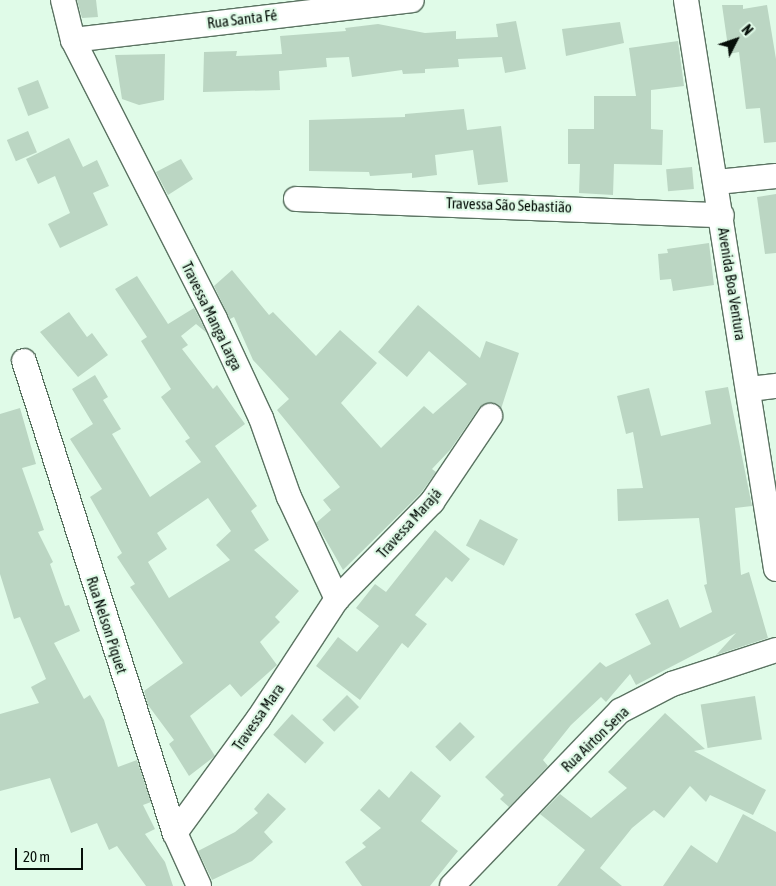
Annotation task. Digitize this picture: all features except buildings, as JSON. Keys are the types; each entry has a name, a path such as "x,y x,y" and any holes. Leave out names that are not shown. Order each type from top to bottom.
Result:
{"street":[{"name":"Travessa Manga Larga","path":"63,0 73,40 215,319 261,418 289,497 337,599"},
{"name":"Rua Santa Fé","path":"73,40 261,8 412,0"},
{"name":"Avenida Boa Ventura","path":"686,0 750,389 776,569"},
{"path":"717,182 776,176"},
{"name":"Travessa São Sebastião","path":"296,199 722,215"},
{"name":"Rua Nelson Piquet","path":"24,361 175,833 199,886"},
{"path":"750,389 776,386"},
{"name":"Travessa Marajá","path":"337,599 432,502 490,416"},
{"name":"Travessa Mara","path":"175,833 259,718 337,599"},
{"name":"Rua Airton Sena","path":"456,885 620,711 672,684 776,650"}]}
